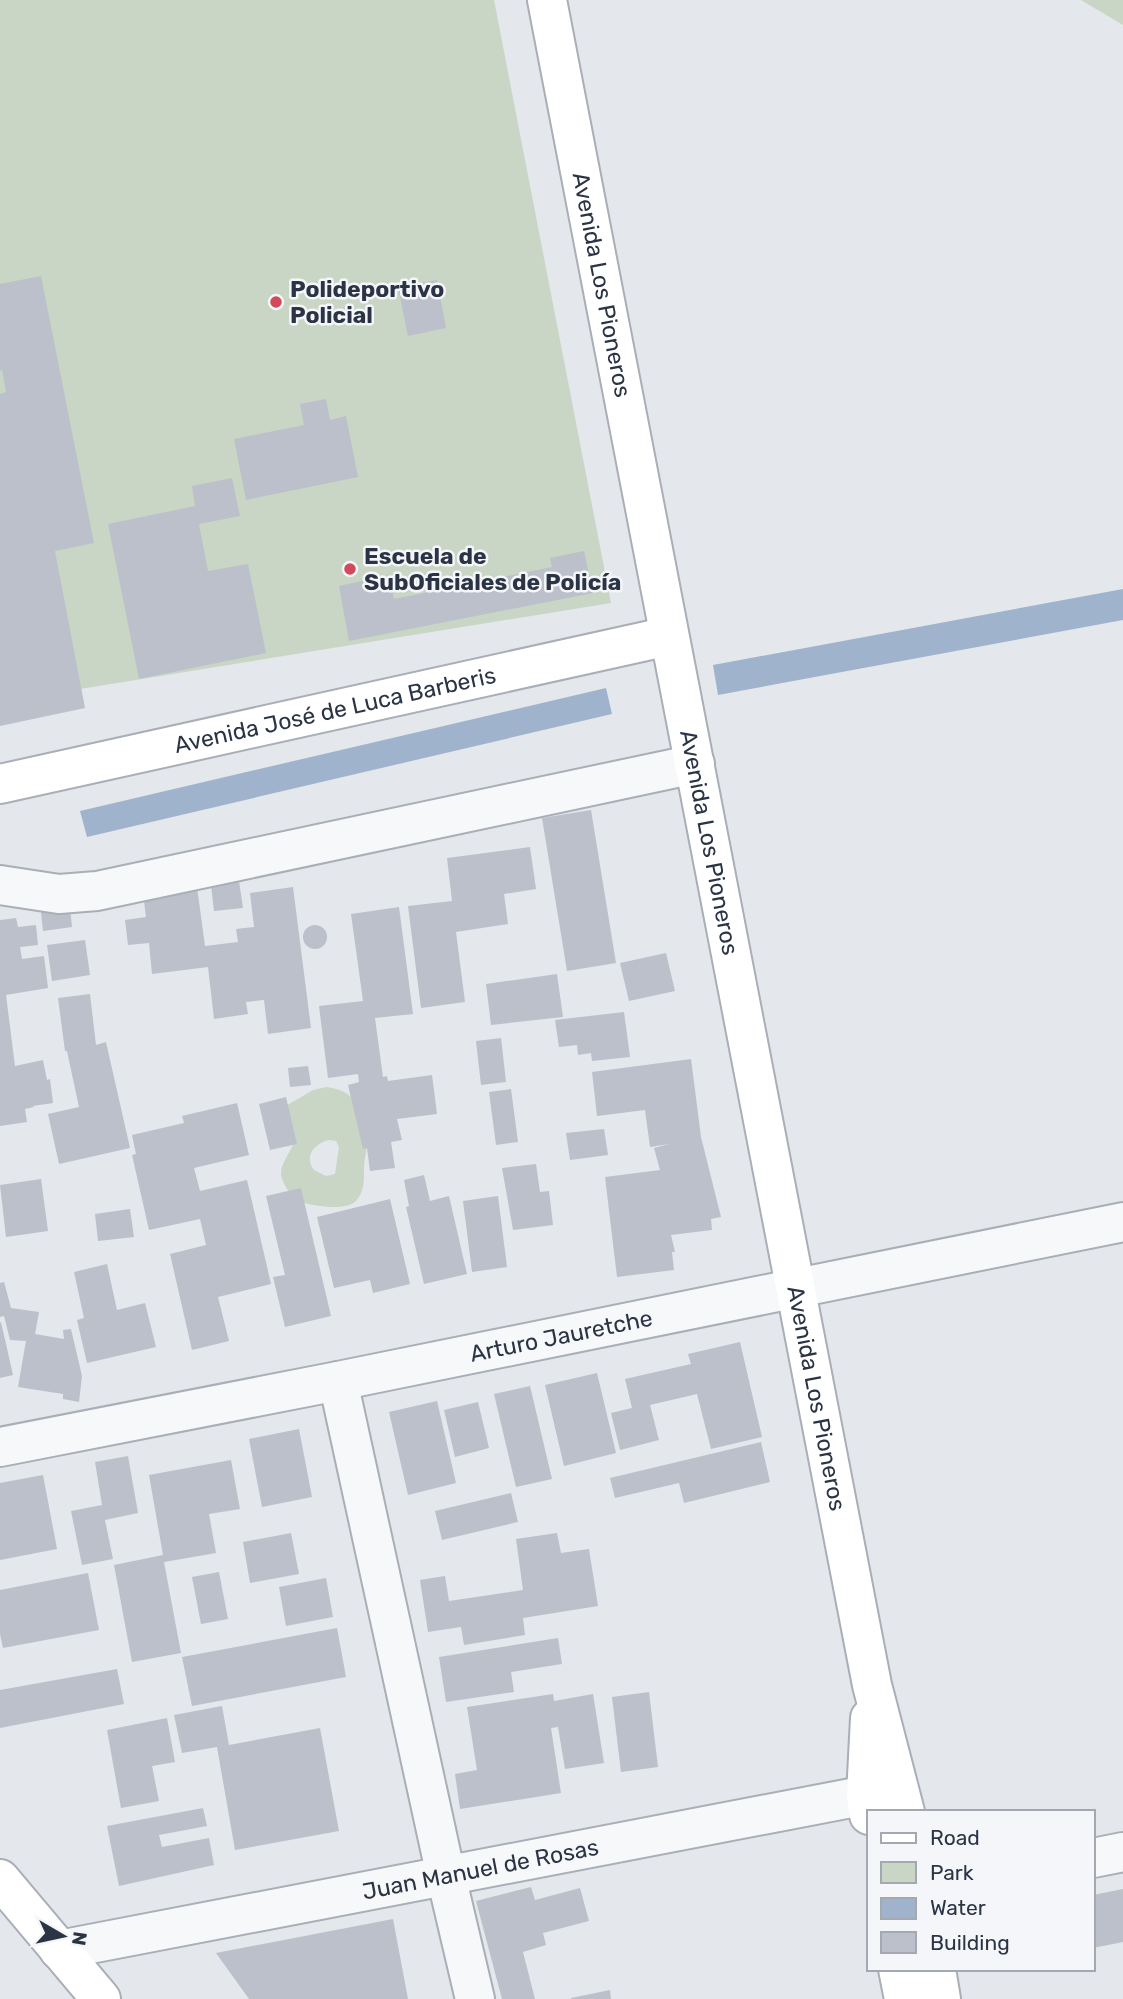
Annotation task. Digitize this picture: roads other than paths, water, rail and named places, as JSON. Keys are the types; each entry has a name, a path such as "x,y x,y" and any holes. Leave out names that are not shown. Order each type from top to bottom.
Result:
{"main road":[{"name":"Avenida Los Pioneros","path":"547,0 872,1685 885,1803"},
{"name":"Avenida José de Luca Barberis","path":"0,784 669,636"},
{"path":"0,1880 101,1999"},
{"path":"898,1971 904,1999"},
{"path":"936,1971 941,1999"}],"street":[{"path":"0,885 59,894 97,891 695,764"},
{"name":"Arturo Jauretche","path":"0,1447 1123,1222"},
{"path":"338,1381 475,1999"},
{"name":"Juan Manuel de Rosas","path":"59,1950 446,1876 885,1803"},
{"path":"1095,1857 1123,1852"}],"water":[{"path":"1123,589 1123,620 718,695 713,665"},
{"path":"606,688 612,714 87,837 80,811"}],"place":[{"name":"Polideportivo Policial","path":"276,302"},
{"name":"Escuela de SubOficiales de Policía","path":"350,569"}]}
